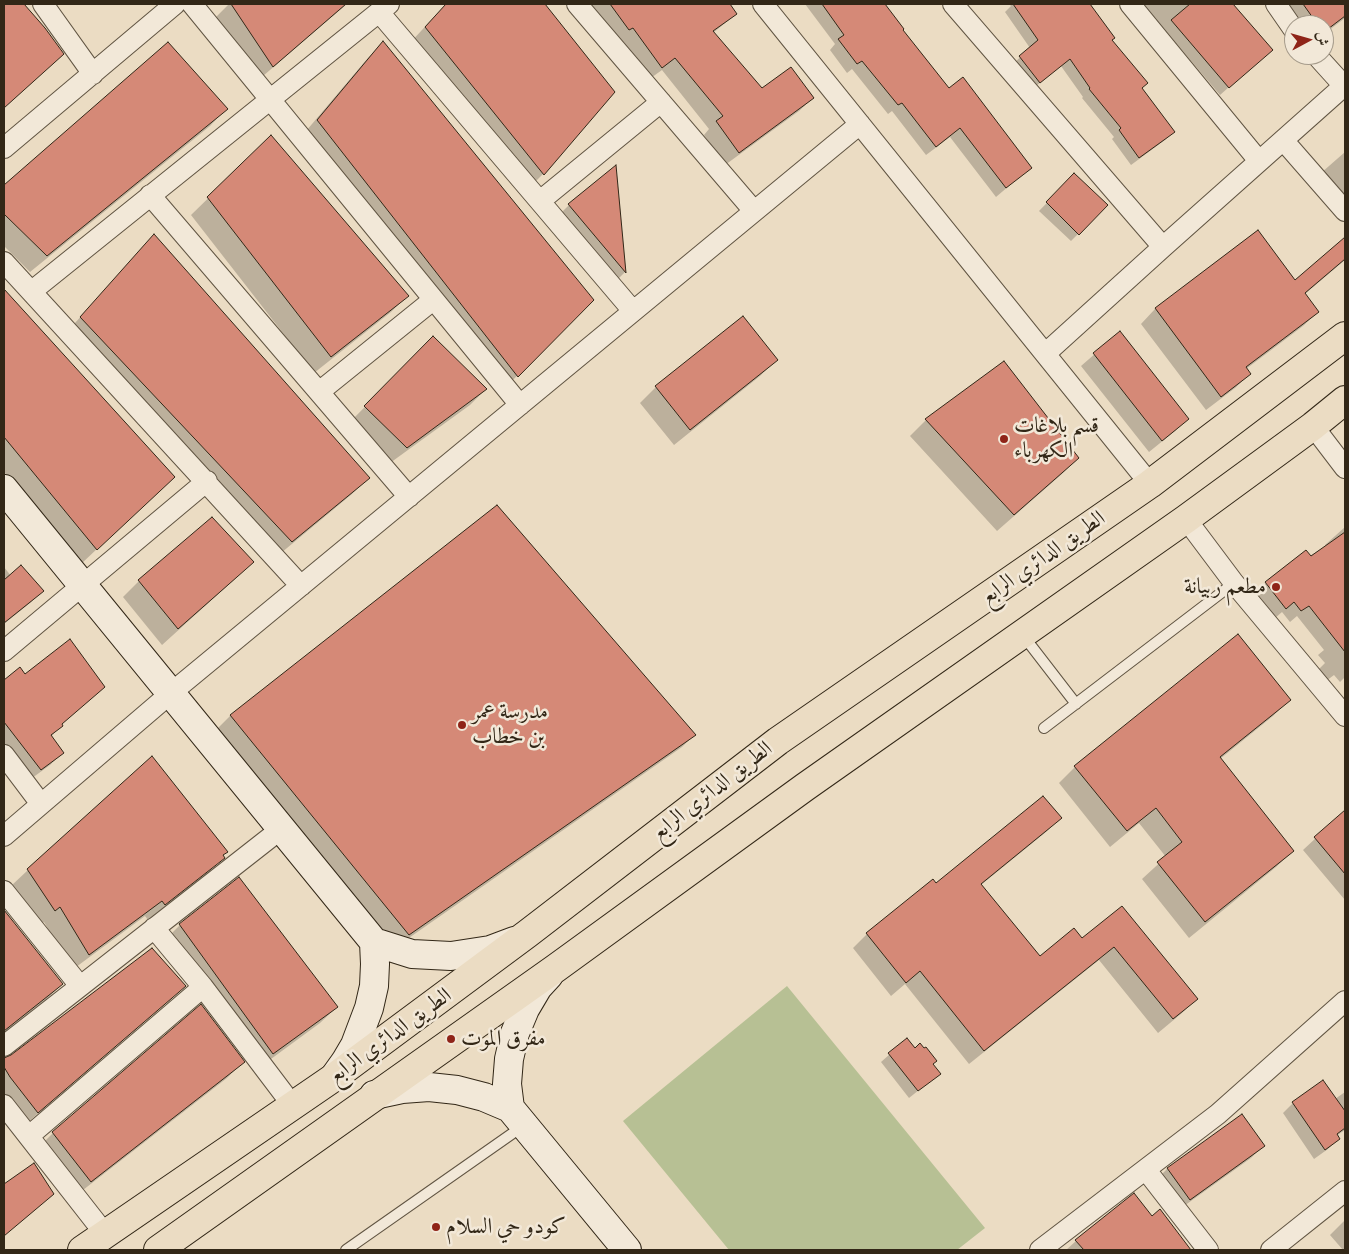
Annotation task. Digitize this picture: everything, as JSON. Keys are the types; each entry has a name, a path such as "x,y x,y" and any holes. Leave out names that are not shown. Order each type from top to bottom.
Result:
{"main road":[{"name":"الطريق الدائري الرابع","path":"82,1250 333,1078 527,934 778,741 1150,484 1345,336"},
{"name":"الطريق الدائري الرابع","path":"168,1248 374,1095 556,968 813,781 1186,519 1313,426 1345,400"}],"street":[{"path":"43,4 92,74"},
{"path":"4,148 176,4"},
{"path":"192,4 520,405"},
{"path":"577,4 754,211"},
{"path":"763,4 1150,484"},
{"path":"953,4 1163,247"},
{"path":"1130,4 1259,161"},
{"path":"1276,4 1284,16"},
{"path":"32,291 384,8 540,201 633,311"},
{"path":"1046,353 1344,85 1325,65"},
{"path":"540,201 661,102"},
{"path":"4,836 171,693 860,124"},
{"path":"1283,140 1345,210"},
{"path":"150,195 409,496"},
{"path":"4,262 301,586"},
{"path":"319,392 433,300"},
{"path":"1313,426 1345,468"},
{"path":"4,650 207,482"},
{"path":"4,489 374,942 412,954 451,956 490,950 527,934"},
{"path":"1186,519 1234,583 1345,716"},
{"path":"4,756 41,804"},
{"path":"4,1046 281,828"},
{"path":"4,891 80,986"},
{"path":"154,928 203,987 293,1106"},
{"path":"333,1078 346,1062 355,1045 369,1008 374,986 374,942"},
{"path":"517,1117 507,1076 514,1033 525,1009 538,988 556,968"},
{"path":"29,1136 203,987"},
{"path":"1040,1250 1218,1114 1345,1001"},
{"path":"374,1095 402,1089 457,1090 484,1097 517,1117 627,1250"},
{"path":"4,1105 105,1234"},
{"path":"1146,1170 1208,1250"},
{"path":"1271,1250 1345,1191"}],"lane":[{"path":"1044,728 1234,583"},
{"path":"1022,633 1076,704"},
{"path":"346,1250 517,1117"}],"green space":[{"path":"787,986 985,1228 957,1250 729,1250 623,1121"}],"building":[{"path":"4,4 24,4 64,54 4,108"},
{"path":"231,4 346,4 273,67"},
{"path":"446,4 545,4 615,92 544,175 425,27"},
{"path":"610,4 730,4 737,14 713,31 762,88 791,67 814,98 739,153 716,121 723,116 675,58 662,68 633,28 629,30"},
{"path":"822,4 885,4 949,88 963,77 1032,168 1006,188 960,128 936,147 902,103 898,105 862,61 857,64 838,39 844,35"},
{"path":"1013,4 1090,4 1115,38 1112,40 1148,83 1142,88 1175,132 1139,158 1119,130 1121,128 1089,89 1070,59 1040,83 1019,56 1038,40"},
{"path":"1190,4 1233,4 1273,50 1229,88 1171,20"},
{"path":"1303,4 1345,4 1345,16 1334,24 1334,15 1311,15"},
{"path":"383,41 594,300 518,377 317,120"},
{"path":"168,42 228,109 47,256 4,214 4,185"},
{"path":"271,135 409,296 331,357 207,197"},
{"path":"616,165 626,273 568,204"},
{"path":"1074,173 1108,205 1079,235 1046,202"},
{"path":"1258,230 1295,280 1345,237 1345,259 1305,293 1319,312 1246,367 1251,374 1221,397 1155,308"},
{"path":"154,234 370,478 292,542 80,317"},
{"path":"4,289 175,477 97,550 4,437"},
{"path":"743,316 778,360 690,430 655,386"},
{"path":"1120,331 1189,419 1162,441 1093,353"},
{"path":"433,336 487,389 407,448 364,406"},
{"name":"قسم بلاغات الكهرباء","path":"1004,361 1079,458 1014,515 925,419"},
{"name":"مدرسة عمر بن خطاب","path":"497,505 696,735 409,935 230,715"},
{"path":"212,517 254,562 178,629 138,580"},
{"path":"1345,532 1345,652 1309,606 1301,611 1294,602 1286,609 1265,582 1306,550 1311,556"},
{"path":"21,565 44,591 4,623 4,580"},
{"path":"1238,634 1291,700 1220,757 1294,851 1205,922 1157,862 1182,842 1156,808 1127,831 1074,766"},
{"path":"70,639 105,687 51,735 64,753 41,770 4,722 4,680 20,667 25,674"},
{"path":"152,756 228,852 223,855 225,858 165,905 162,901 89,955 60,907 55,911 27,869"},
{"path":"1043,796 1062,818 981,884 1040,956 1074,928 1082,938 1122,906 1198,999 1173,1019 1114,947 984,1051 920,971 906,983 866,933 933,879 936,883"},
{"path":"1345,810 1345,874 1314,837"},
{"path":"239,877 338,1007 273,1054 179,924"},
{"path":"4,910 63,984 4,1031"},
{"path":"152,948 186,986 38,1113 10,1077 4,1067 4,1058 11,1055"},
{"path":"201,1004 245,1062 91,1182 52,1132"},
{"path":"907,1038 915,1048 920,1043 924,1048 926,1047 937,1061 933,1064 941,1074 918,1091 888,1053"},
{"path":"1323,1080 1345,1111 1345,1128 1337,1134 1340,1139 1325,1150 1292,1102"},
{"path":"1242,1114 1265,1146 1190,1200 1167,1168"},
{"path":"34,1163 54,1194 4,1236 4,1184"},
{"path":"1134,1193 1152,1216 1160,1209 1191,1250 1084,1250 1075,1240"}],"place":[{"name":"قسم بلاغات الكهرباء","path":"1004,439"},
{"name":"مطعم ربيانة","path":"1276,587"},
{"name":"مدرسة عمر بن خطاب","path":"462,725"},
{"name":"مفرق الموت","path":"451,1039"},
{"name":"كودو حي السلام","path":"436,1227"}]}
